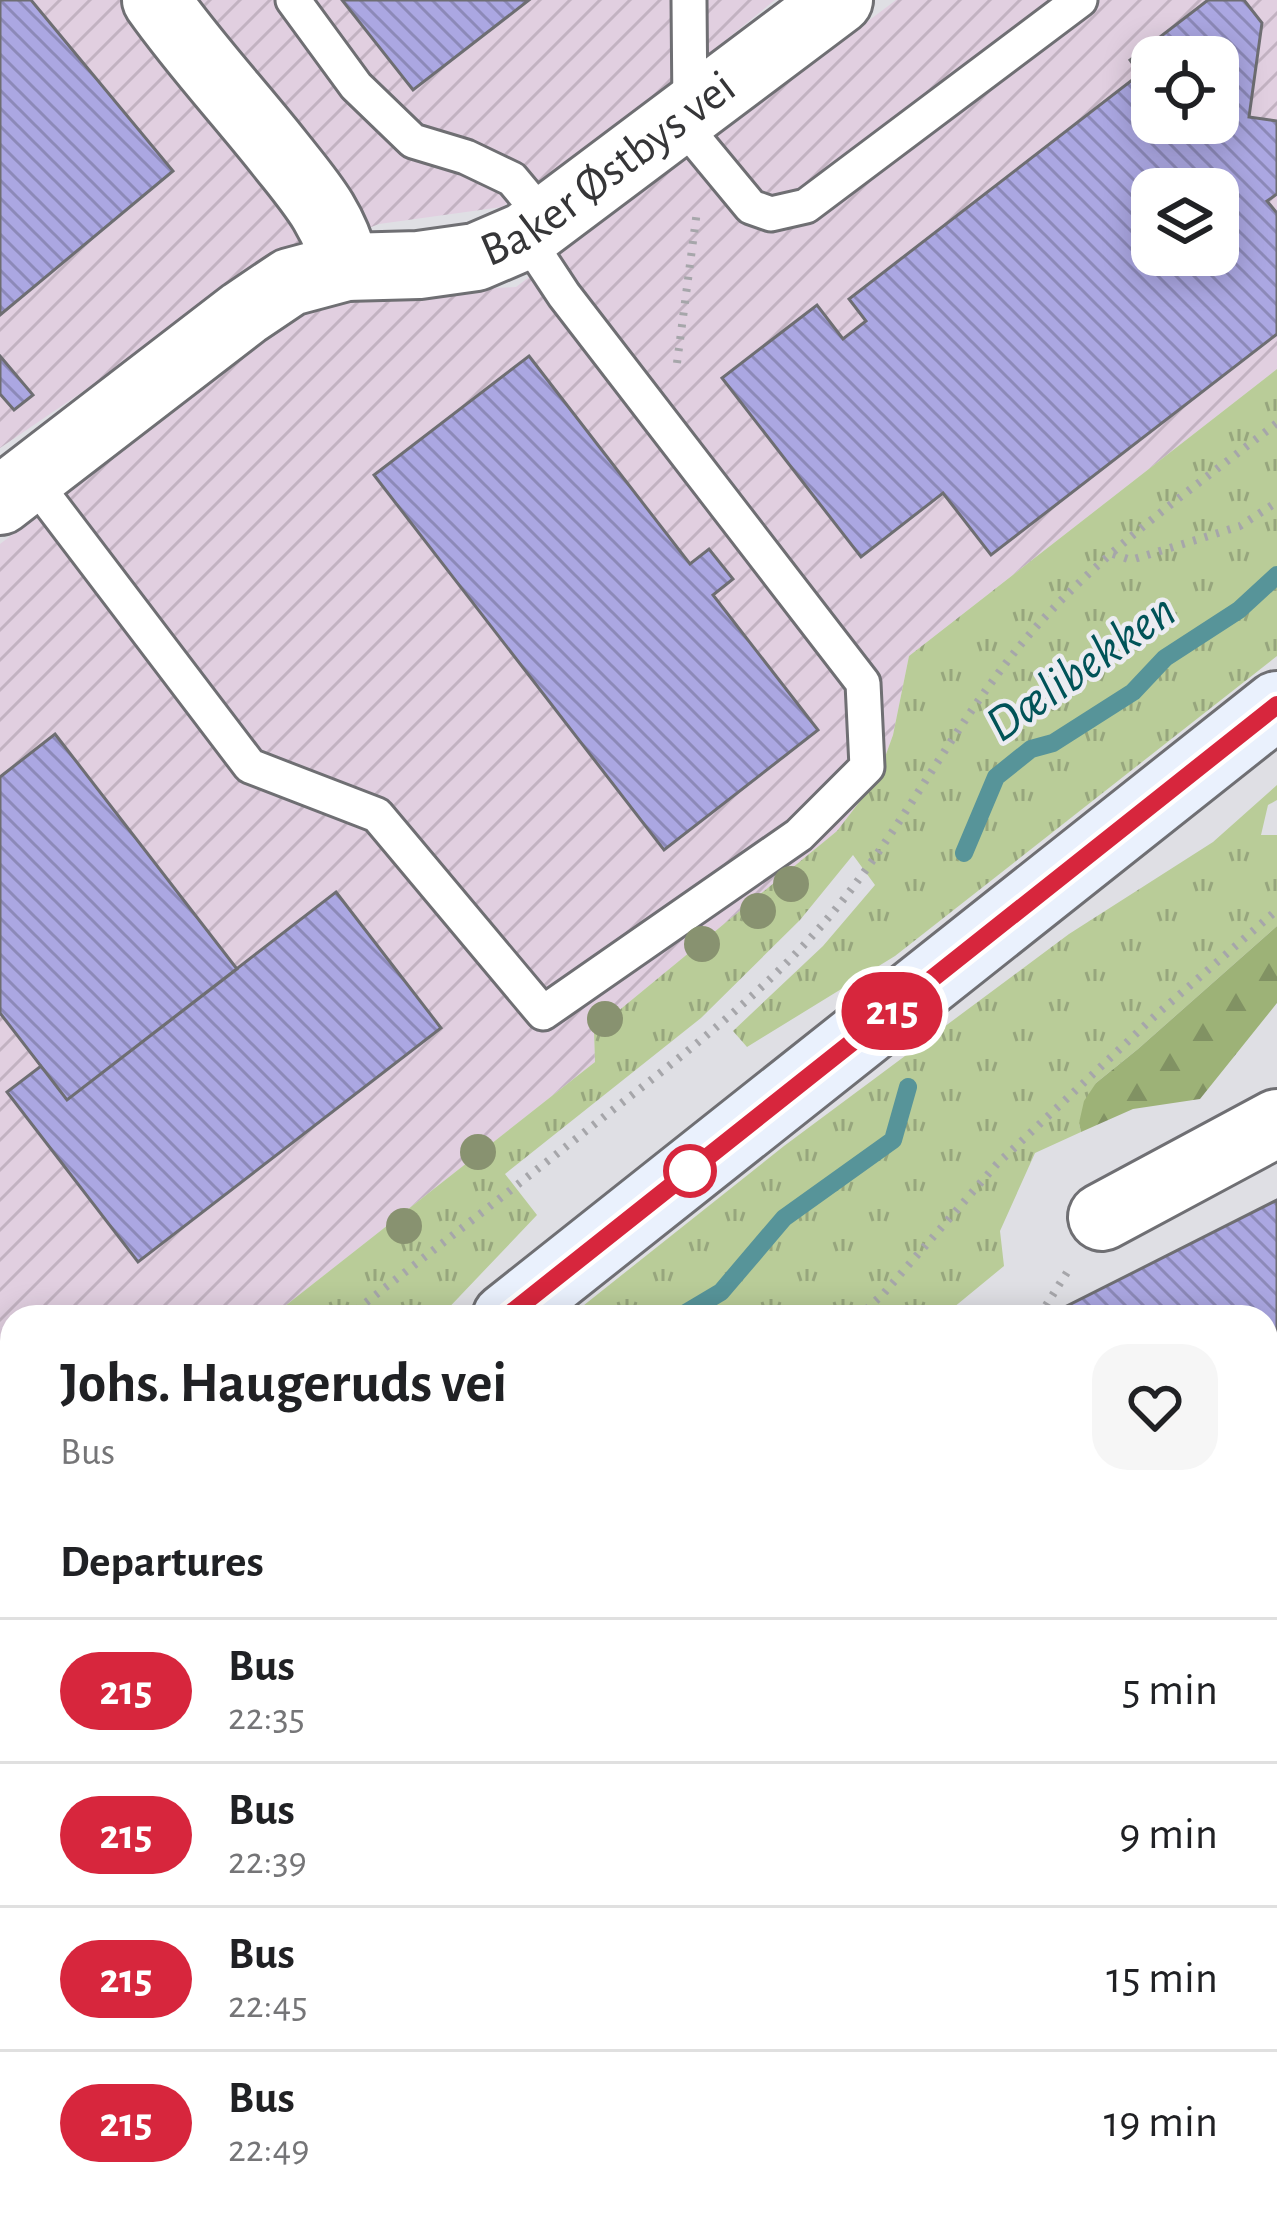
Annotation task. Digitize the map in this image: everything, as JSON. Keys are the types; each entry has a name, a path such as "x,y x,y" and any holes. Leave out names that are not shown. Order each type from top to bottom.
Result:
{"main road":[{"path":"521,1305 1277,705"}],"street":[{"path":"156,0 325,211 339,238 346,267"},
{"name":"Baker Østbys vei","path":"15,490 290,282 346,267 419,265 476,257 536,228 691,128 839,0"},
{"path":"1102,1217 1277,1123"}],"lane":[{"path":"15,490 250,766 377,815 543,1012 799,835 867,767 863,683 564,295 512,179 466,157 413,141 356,86 293,0"},
{"path":"689,0 691,128 751,207 771,214 806,206 1080,0"}],"path":[{"path":"668,430 691,128"},
{"path":"1111,554 1131,560 1199,539 1240,526 1277,502"},
{"path":"871,1305 1012,1149 1277,910"}],"shaded area":[{"path":"0,0 775,0 624,123 502,207 379,224 263,269 0,448"},
{"path":"896,0 1277,0 1277,369 909,656 893,735 877,779 837,831 594,1031 595,1062 286,1305 0,1305 0,544 323,297 516,287"}],"green space":[{"path":"1277,369 1277,656 895,956 747,1047 733,1031 823,946 875,885 853,855 800,920 701,1018 505,1174 537,1215 451,1305 286,1305 595,1062 594,1031 837,831 877,779 893,735 909,656"},
{"path":"1277,785 1277,800 1268,805 1261,835 1277,835 1277,926 1096,1083 1079,1123 1081,1132 1035,1153 1000,1231 1004,1266 957,1305 584,1305 784,1146 1069,934 1213,842"},
{"path":"1277,926 1277,1003 1200,1099 1133,1109 1081,1132 1084,1101 1096,1083"}],"building":[{"path":"0,0 31,0 173,171 0,315"},
{"path":"342,0 529,0 413,90"},
{"path":"1208,0 1244,0 1262,23 1249,117 1277,121 1277,194 1267,201 1277,213 1277,334 991,555 943,493 861,557 722,378 817,305 843,339 866,321 849,299 1131,81 1131,144 1239,144 1239,36 1161,36"},
{"path":"0,356 33,395 14,410 0,394"},
{"path":"529,356 690,564 709,549 733,579 713,595 818,730 664,850 374,475"},
{"path":"55,734 237,969 67,1100 0,1013 0,777"},
{"path":"336,892 441,1028 138,1262 7,1092 41,1066 67,1100"},
{"path":"1277,1200 1277,1305 1069,1305"}],"waterway":[{"name":"Dælibekken","path":"964,853 996,777 1031,749 1053,743 1133,692 1165,658 1239,610 1277,575"},
{"name":"Dælibekken","path":"699,1305 721,1292 784,1218 893,1140 908,1087"}],"bus line":[{"name":"215","path":"521,1305 1277,705"}]}
